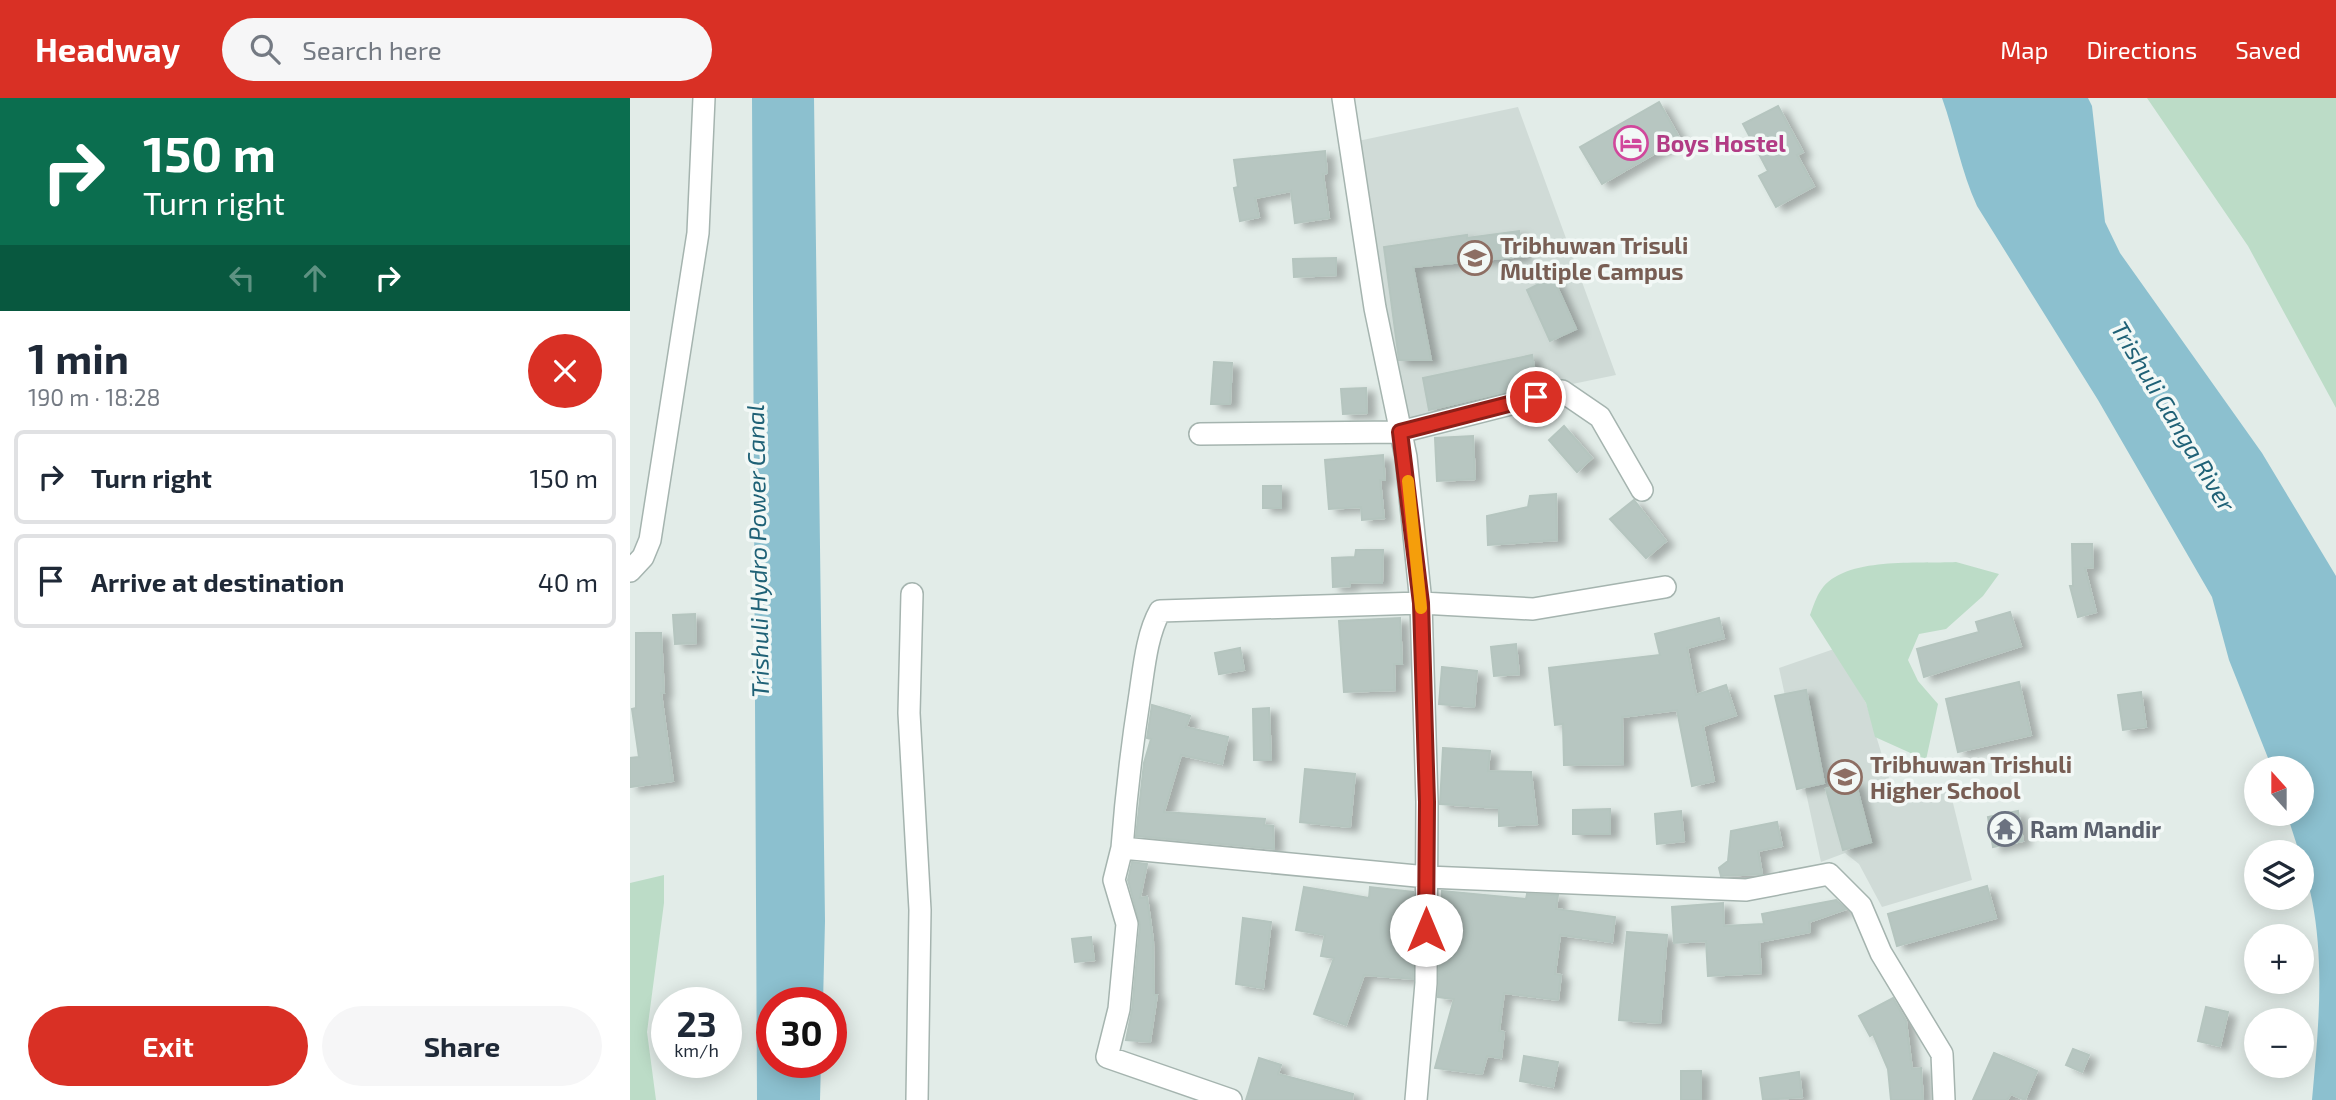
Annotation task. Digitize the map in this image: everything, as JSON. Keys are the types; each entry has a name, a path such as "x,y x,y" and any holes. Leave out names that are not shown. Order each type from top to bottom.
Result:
{"street":[{"path":"630,571 643,557 650,540 674,396 698,233 704,98"},
{"path":"1343,98 1375,308 1400,432 1421,603 1427,877 1426,983 1416,1100"},
{"path":"1200,434 1400,432 1562,391 1600,417 1642,490"},
{"path":"1231,1100 1107,1058 1119,1009 1127,924 1114,880 1122,848 1127,774 1141,685 1154,621 1160,611 1421,603 1533,609 1665,587"},
{"path":"912,594 909,713 920,910 917,1100"},
{"path":"1122,848 1427,877 1746,890 1829,874 1861,906 1881,953 1942,1054 1944,1100"}],"shaded area":[{"name":"Tribhuwan Trisuli Multiple Campus","path":"1518,107 1616,375 1404,419 1358,141"},
{"name":"Tribhuwan Trishuli Higher School","path":"1834,649 1866,703 1896,801 1949,787 1972,880 1882,907 1859,864 1845,853 1821,862 1779,668"}],"green space":[{"path":"2147,98 2336,98 2336,408 2248,246"},
{"path":"1956,562 1999,574 1983,596 1946,629 1919,634 1908,660 1918,681 1938,704 1926,760 1875,737 1866,703 1810,615 1821,590 1832,579 1847,572 1883,564"},
{"path":"664,875 664,903 647,1032 656,1100 630,1100 630,883"}],"water":[{"name":"Trishuli Hydro Power Canal","path":"752,98 814,98 825,921 823,987 756,987"},
{"name":"Trishuli Ganga River","path":"1942,98 2088,98 2092,106 2105,222 2120,253 2262,453 2336,576 2336,1100 2312,1100 2319,1000 2314,910 2314,840 2295,840 2291,826 2314,826 2314,756 2267,756 2229,660 2212,597 2098,400 1977,206"},
{"path":"757,1078 821,1078 820,1100 757,1100"}],"building":[{"name":"Boys Hostel","path":"1659,102 1680,139 1602,184 1580,147"},
{"path":"1778,106 1803,152 1797,155 1814,186 1776,207 1759,176 1768,171 1743,124"},
{"path":"1325,151 1327,173 1323,174 1329,218 1295,223 1291,191 1255,198 1259,217 1240,221 1234,188 1238,187 1234,160"},
{"path":"1519,231 1523,256 1413,267 1431,360 1399,360 1384,247 1467,235 1467,238"},
{"path":"1336,258 1336,275 1294,277 1293,259"},
{"path":"1547,280 1554,280 1576,329 1550,341 1527,290"},
{"path":"1532,355 1537,384 1429,410 1423,378"},
{"path":"1214,362 1232,363 1230,404 1211,404"},
{"path":"1366,388 1367,413 1343,414 1341,389"},
{"path":"1564,426 1592,458 1577,472 1549,440"},
{"path":"1473,436 1475,479 1437,481 1435,438"},
{"path":"1383,455 1385,480 1380,480 1384,518 1362,520 1361,507 1329,509 1325,460"},
{"path":"1263,486 1281,486 1281,508 1263,508"},
{"path":"1556,494 1557,540 1488,545 1487,516 1528,507 1530,496"},
{"path":"1634,500 1666,541 1646,558 1610,519"},
{"path":"2072,544 2092,544 2093,567 2085,568 2096,612 2078,617 2070,586 2073,586"},
{"path":"1356,550 1383,550 1382,583 1350,582 1350,586 1333,587 1332,558 1355,557"},
{"path":"2010,612 2021,646 1924,677 1917,649 1979,632 1976,622"},
{"path":"695,614 696,643 675,644 673,615"},
{"path":"1400,618 1402,664 1394,664 1395,690 1344,692 1339,621"},
{"path":"1719,618 1724,638 1687,648 1696,695 1726,685 1736,715 1703,726 1714,781 1692,786 1677,710 1622,717 1623,764 1564,765 1563,724 1555,725 1549,668 1660,655 1655,634"},
{"path":"636,633 661,633 664,693 661,693 673,781 630,787 630,758 639,757 632,709 636,708"},
{"path":"1516,644 1519,674 1494,676 1491,647"},
{"path":"1240,648 1244,670 1219,674 1215,653"},
{"path":"1442,667 1477,671 1474,707 1439,704"},
{"path":"2019,682 2031,735 1958,752 1946,699"},
{"path":"1806,690 1824,783 1797,789 1775,696"},
{"path":"2141,692 2146,727 2123,730 2118,695"},
{"path":"1152,705 1190,716 1186,727 1228,737 1222,764 1181,755 1164,812 1265,819 1264,825 1273,826 1274,849 1136,836 1144,763 1151,739 1147,738"},
{"path":"1269,708 1271,760 1254,760 1253,709"},
{"path":"1443,748 1490,751 1488,771 1531,772 1537,824 1499,826 1499,808 1440,804"},
{"path":"1305,769 1355,774 1350,827 1300,822"},
{"path":"1855,781 1871,842 1843,850 1826,789"},
{"path":"1610,809 1610,834 1573,834 1573,810"},
{"path":"1681,811 1684,841 1657,844 1655,814"},
{"name":"Ram Mandir","path":"2018,811 2023,841 1993,847 1988,817"},
{"path":"1777,822 1782,846 1758,851 1762,874 1721,876 1719,868 1728,861 1731,831"},
{"path":"1132,862 1147,864 1140,898 1147,897 1153,940 1154,995 1157,995 1150,1042 1126,1040 1132,1010 1140,925 1128,880"},
{"path":"1987,886 1996,918 1897,946 1888,914"},
{"path":"1304,887 1369,898 1370,887 1413,892 1413,979 1364,975 1346,1025 1314,1014 1334,958 1321,956 1325,935 1296,930"},
{"path":"1442,891 1526,899 1527,894 1558,895 1556,909 1615,917 1612,942 1560,935 1555,974 1561,975 1558,1000 1504,993 1499,1031 1504,1032 1501,1058 1487,1056 1482,1074 1435,1068 1454,999 1438,997"},
{"path":"1836,900 1846,909 1809,922 1810,932 1759,942 1761,973 1708,976 1706,941 1674,943 1672,907 1723,903 1724,926 1764,924 1762,914"},
{"path":"1243,918 1271,922 1263,988 1236,984"},
{"path":"1627,932 1667,935 1660,1023 1619,1020"},
{"path":"1091,937 1094,960 1075,962 1072,939"},
{"path":"1893,998 1906,1021 1912,1069 1921,1068 1923,1100 1891,1100 1888,1069 1873,1034 1870,1036 1859,1016"},
{"path":"2206,1007 2228,1012 2220,1046 2198,1041"},
{"path":"2073,1049 2089,1055 2082,1072 2066,1065"},
{"path":"1994,1053 2037,1071 2025,1100 2011,1094 2007,1100 1973,1100"},
{"path":"1524,1056 1558,1062 1553,1087 1520,1081"},
{"path":"1259,1058 1281,1065 1278,1074 1353,1094 1352,1100 1246,1100"},
{"path":"1681,1071 1701,1071 1701,1100 1681,1100"},
{"path":"1799,1072 1802,1097 1763,1100 1760,1078"}],"slow traffic":[{"path":"1408,481 1421,608"}],"place":[{"name":"Boys Hostel","path":"1631,143"},
{"name":"Tribhuwan Trisuli Multiple Campus","path":"1475,258"},
{"name":"Tribhuwan Trishuli Higher School","path":"1845,777"},
{"name":"Ram Mandir","path":"2005,829"}],"route":[{"path":"1426,930 1427,802 1421,603 1406,457 1400,432 1536,397"}]}
